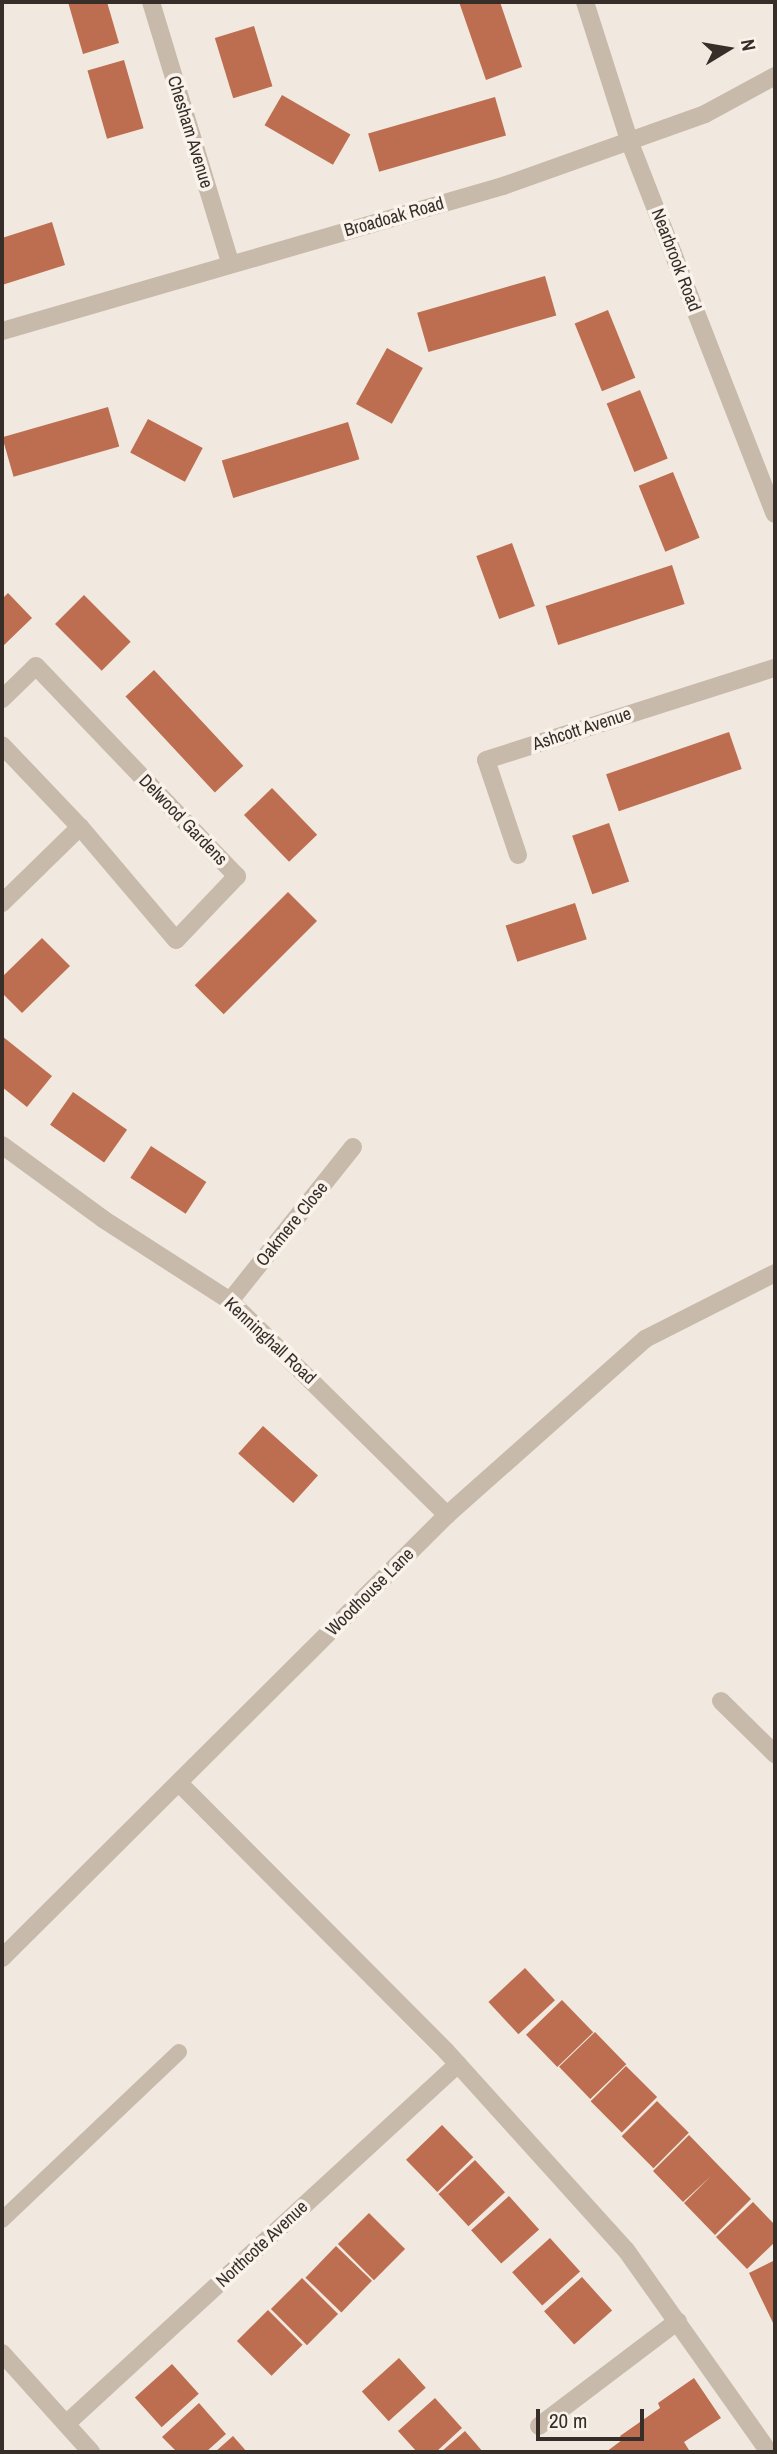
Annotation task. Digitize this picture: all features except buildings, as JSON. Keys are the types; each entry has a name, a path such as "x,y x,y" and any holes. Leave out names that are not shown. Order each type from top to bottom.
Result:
{"street":[{"name":"Chesham Avenue","path":"151,2 230,262"},
{"name":"Nearbrook Road","path":"585,2 630,143 775,514"},
{"name":"Broadoak Road","path":"2,331 230,262 503,186 630,143 705,114 775,76"},
{"name":"Delwood Gardens","path":"2,699 36,666 237,876 176,940 80,827 2,745"},
{"name":"Ashcott Avenue","path":"518,855 486,760 775,668"},
{"path":"2,903 80,827"},
{"name":"Kenninghall Road","path":"2,1145 103,1219 230,1301 447,1515"},
{"name":"Oakmere Close","path":"230,1301 353,1147"},
{"name":"Woodhouse Lane","path":"2,1958 447,1515 645,1339 775,1273"},
{"path":"721,1701 775,1754"},
{"path":"179,1783 458,2064 626,2250 769,2452"},
{"name":"Northcote Avenue","path":"66,2424 458,2064"},
{"path":"539,2426 678,2321"},
{"path":"2,2353 91,2452"}],"lane":[{"path":"2,2220 179,2052"}]}
